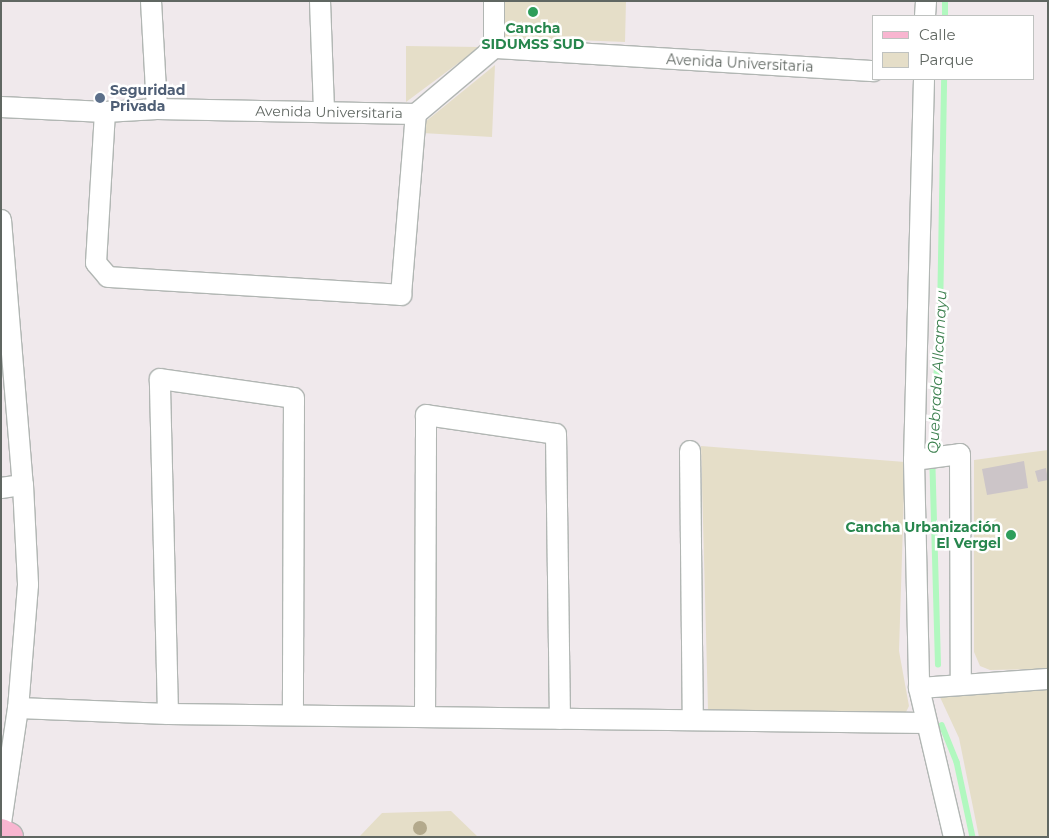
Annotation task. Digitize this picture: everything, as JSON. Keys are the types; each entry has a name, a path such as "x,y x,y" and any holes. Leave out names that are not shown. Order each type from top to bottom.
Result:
{"main road":[{"path":"1,833 9,837"}],"street":[{"path":"152,1 157,110"},
{"path":"320,1 324,111"},
{"path":"494,1 494,48"},
{"path":"926,1 926,15"},
{"name":"Avenida Universitaria","path":"1,108 105,112 157,110 324,111 416,114 494,48 872,71"},
{"path":"924,80 918,460 919,688 954,837"},
{"path":"105,112 96,263 108,278 401,295 416,114"},
{"path":"1,220 3,265 23,485 28,585 18,708 1,823"},
{"path":"168,714 160,379 294,398 294,715"},
{"path":"425,716 426,415 556,434 560,718"},
{"path":"690,452 693,718"},
{"path":"918,460 960,454 962,685"},
{"path":"1,488 23,485"},
{"path":"919,688 1048,679"},
{"path":"18,708 168,714 693,718 927,723"}],"green space":[{"path":"504,1 626,1 625,42 505,37"},
{"path":"406,46 480,47 406,102"},
{"path":"495,65 492,137 422,133 425,122"},
{"path":"701,446 905,462 899,651 909,706 906,712 898,716 712,712 708,709"},
{"path":"1048,450 1048,669 990,670 980,666 974,652 974,460"},
{"path":"1048,686 1048,837 979,837 959,738 939,695"},
{"path":"451,811 478,837 359,837 382,813"}],"building":[{"path":"1024,461 1028,488 987,495 982,469"},
{"path":"1046,468 1048,480 1038,482 1035,471"}],"waterway":[{"name":"Quebrada Allcamayu","path":"945,1 945,15"},
{"name":"Quebrada Allcamayu","path":"938,665 932,450 940,316 944,80"},
{"name":"Quebrada Allcamayu","path":"942,725 957,762 973,837"}],"place":[{"name":"Cancha SIDUMSS SUD","path":"533,12"},
{"name":"Seguridad Privada","path":"100,98"},
{"name":"Cancha Urbanización El Vergel","path":"1011,535"}]}
